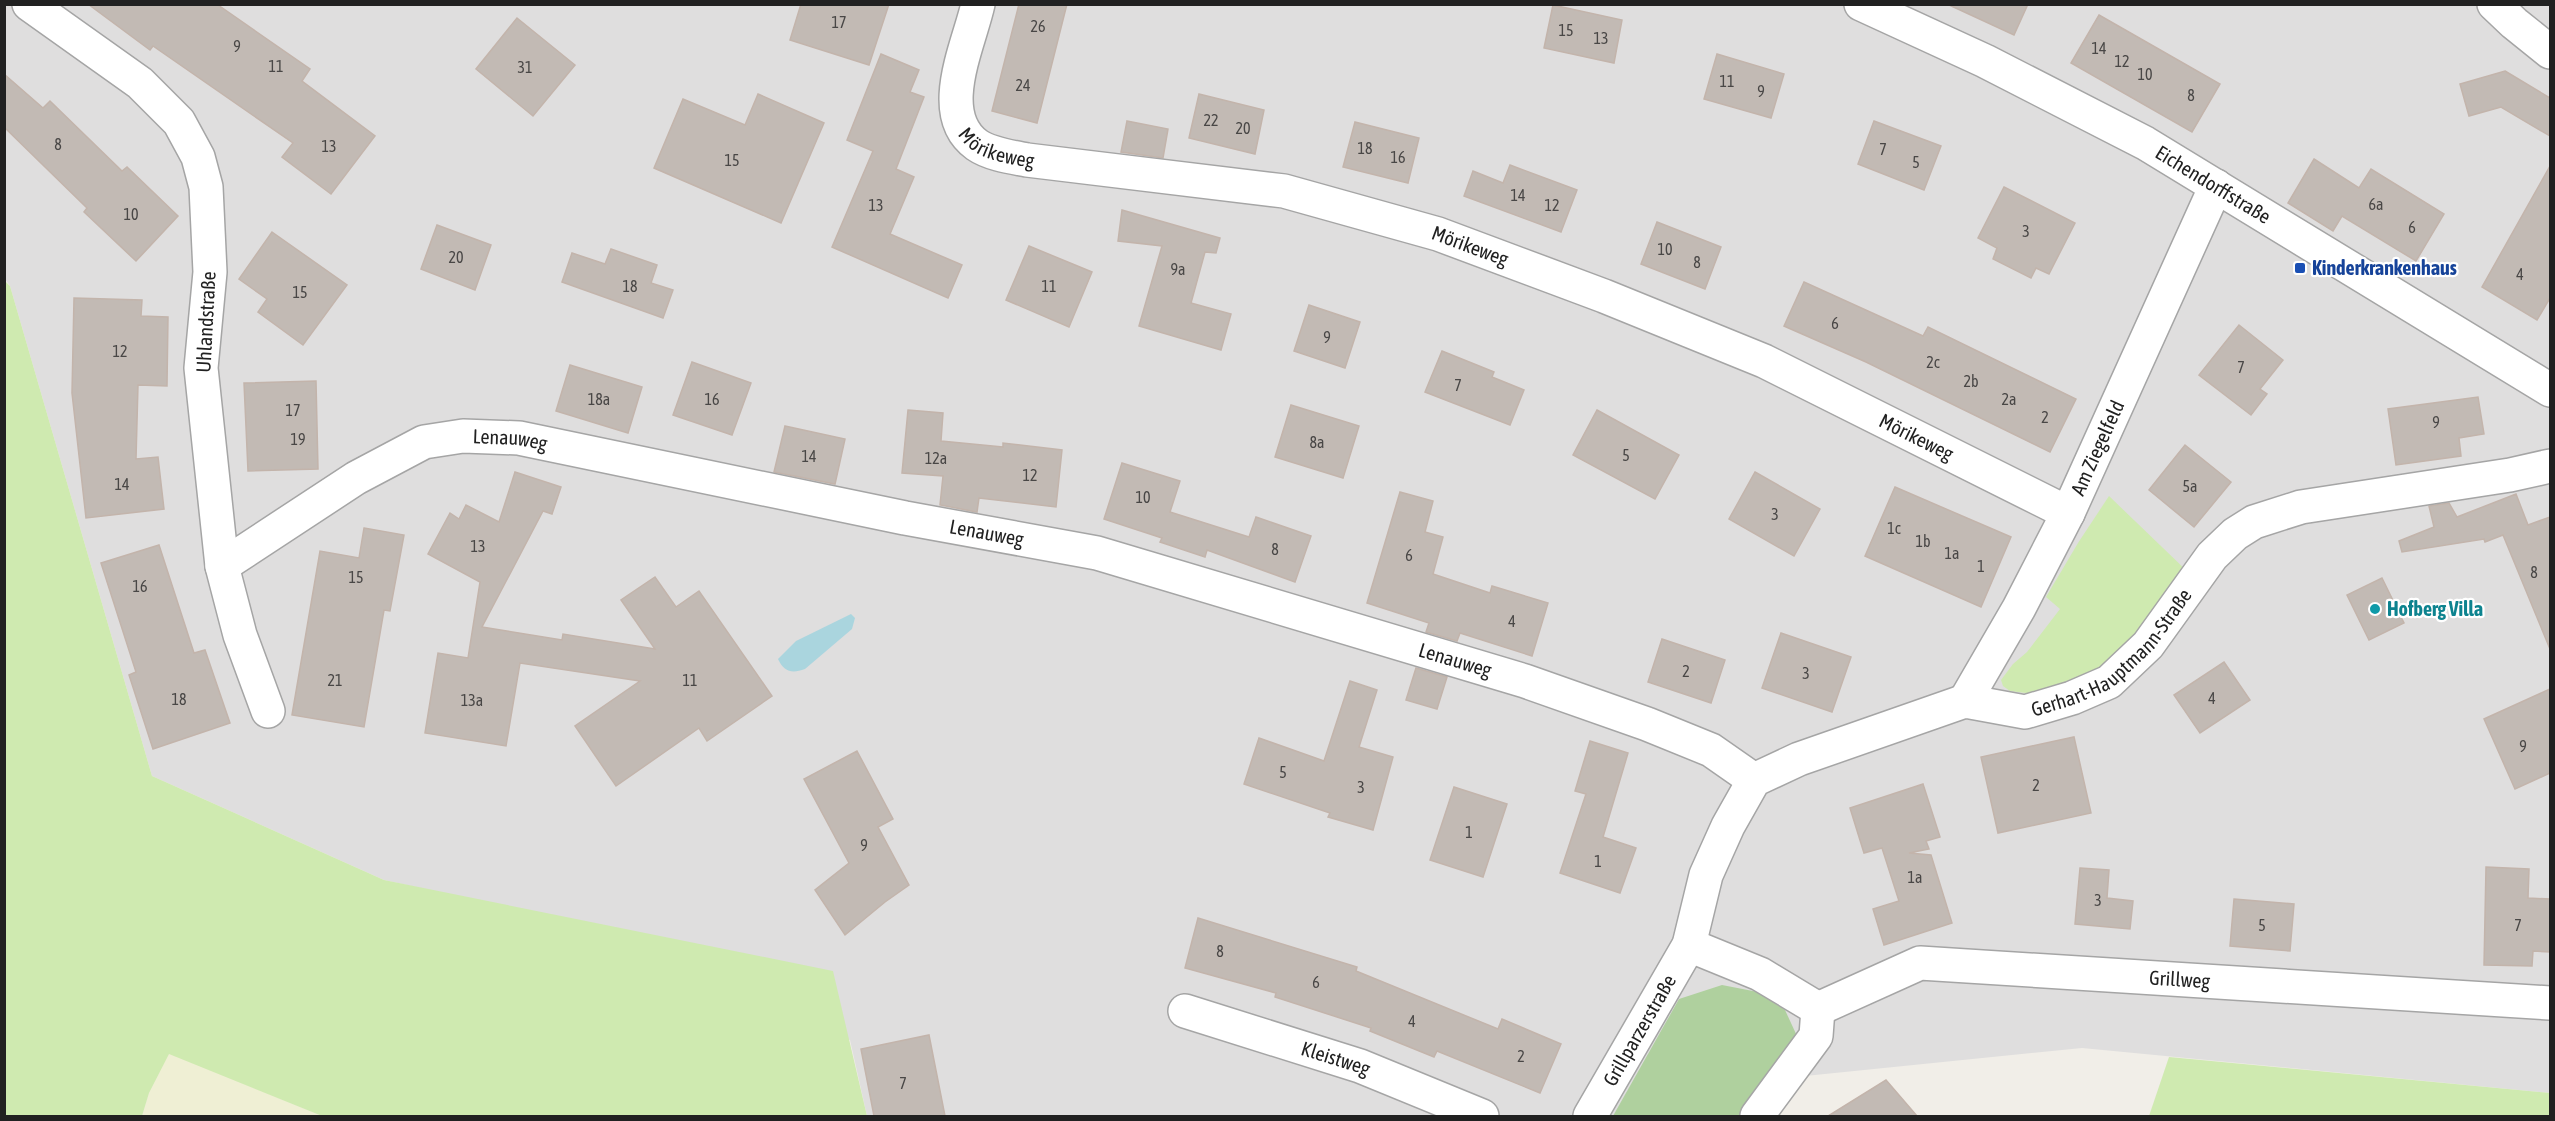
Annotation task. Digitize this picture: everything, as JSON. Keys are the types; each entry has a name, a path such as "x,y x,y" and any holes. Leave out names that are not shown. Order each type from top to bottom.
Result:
{"street":[{"name":"Uhlandstraße","path":"29,4 140,83 179,122 198,156 206,187 210,272 201,368 222,566 240,635 268,711"},
{"name":"Mörikeweg","path":"978,4 954,99 960,124 977,145 1027,160 1284,191 1438,234 1604,296 1764,361 2068,513"},
{"name":"Eichendorffstraße","path":"1861,4 1985,61 2145,143 2550,390"},
{"path":"2494,4 2550,52"},
{"name":"Am Ziegelfeld","path":"1965,701 2019,608 2068,513 2216,186"},
{"name":"Lenauweg","path":"222,566 356,478 424,442 464,436 519,438 905,518 1097,553 1547,689 1647,724 1711,750 1754,780"},
{"name":"Gerhart-Hauptmann-Straße","path":"1754,780 1799,759 1965,701 2025,712 2072,698 2109,682 2148,645 2212,556 2235,534 2254,522 2301,507 2510,475 2550,466"},
{"path":"1754,780 1728,826 1706,875 1689,945 1760,974 1818,1009 1816,1036 1757,1116"},
{"name":"Grillparzerstraße","path":"1590,1116 1689,945"},
{"name":"Grillweg","path":"1818,1009 1920,963 2550,1003"},
{"name":"Kleistweg","path":"1185,1011 1360,1066 1482,1116"}],"shaded area":[{"path":"4,5 2550,5 2550,1093 2082,1048 1676,1089 1644,1116 867,1116 850,1040 539,914 384,880 152,776 10,286 5,279"}],"green space":[{"path":"4,280 10,286 152,776 384,880 833,971 867,1116 322,1116 169,1054 149,1093 142,1116 5,1116"},
{"path":"2109,496 2189,573 2166,605 2103,671 2034,694 2010,691 2003,686 2001,680 2013,664 2027,652 2060,609 2046,597"},
{"path":"1722,985 1758,992 1785,1010 1797,1036 1739,1116 1613,1116 1679,999"},
{"path":"169,1053 322,1116 142,1116 149,1093"},
{"path":"2169,1057 2550,1093 2550,1116 2149,1116"}],"water":[{"path":"851,614 855,618 852,629 805,669 789,671 780,663 778,659 796,641"}],"building":[{"path":"88,4 218,5 310,69 302,81 375,136 331,194 282,157 293,143 153,46 150,50"},
{"path":"801,4 889,4 869,65 790,40"},
{"path":"1019,4 1067,4 1037,123 992,111"},
{"path":"1947,4 2028,4 2014,35"},
{"path":"1553,5 1622,20 1614,63 1544,48"},
{"path":"2099,15 2220,84 2192,132 2071,63"},
{"path":"517,18 575,65 533,116 476,69"},
{"path":"881,54 919,70 910,92 924,97 896,169 914,177 890,234 962,265 948,298 832,247 873,151 847,140"},
{"path":"1717,54 1784,74 1771,118 1704,99"},
{"path":"2505,71 2550,98 2550,136 2501,107 2469,116 2460,84"},
{"path":"4,74 43,108 50,101 122,171 127,167 178,216 136,261 84,212 87,208 4,127"},
{"path":"758,94 824,123 781,223 654,168 683,99 745,125"},
{"path":"1199,94 1264,110 1255,154 1189,138"},
{"path":"1127,121 1168,129 1163,158 1121,152"},
{"path":"1874,121 1941,146 1924,190 1858,164"},
{"path":"1355,122 1419,138 1408,183 1343,167"},
{"path":"2314,159 2359,188 2371,169 2444,214 2416,261 2342,216 2333,231 2288,203"},
{"path":"1510,165 1577,190 1561,232 1464,196 1473,171 1503,183"},
{"path":"2550,166 2550,298 2537,320 2482,287"},
{"path":"2004,187 2075,223 2049,274 2036,268 2031,278 1993,259 1997,248 1978,238"},
{"path":"1122,210 1220,238 1216,253 1205,252 1191,303 1231,314 1221,350 1139,326 1162,246 1118,241"},
{"path":"1657,222 1721,247 1705,289 1641,264"},
{"path":"437,225 491,245 475,290 421,269"},
{"path":"272,232 347,285 303,345 258,312 267,299 239,279"},
{"path":"1029,246 1092,272 1069,327 1006,300"},
{"path":"611,249 657,265 651,283 673,290 663,318 562,282 572,253 605,264"},
{"path":"1804,282 1923,336 1928,327 2076,399 2050,452 1866,362 1784,326"},
{"path":"74,298 142,300 141,316 168,317 167,386 138,385 136,459 158,457 164,509 86,518 72,393"},
{"path":"1309,305 1360,322 1345,368 1294,351"},
{"path":"2239,325 2283,360 2260,389 2267,394 2251,415 2199,375"},
{"path":"1442,351 1494,372 1492,377 1524,390 1510,425 1425,392"},
{"path":"692,362 751,383 732,435 673,415"},
{"path":"570,365 642,387 628,433 556,411"},
{"path":"316,381 318,469 248,471 244,383"},
{"path":"2478,397 2484,434 2459,438 2461,456 2396,465 2388,409"},
{"path":"1291,405 1359,426 1343,478 1275,457"},
{"path":"908,410 943,413 941,441 1003,447 1003,443 1062,450 1056,507 979,498 977,512 940,505 943,476 902,473"},
{"path":"1597,410 1679,455 1655,499 1573,455"},
{"path":"785,426 845,439 835,484 774,472"},
{"path":"2185,445 2231,482 2194,527 2149,490"},
{"path":"1122,463 1180,481 1170,512 1249,537 1256,517 1311,536 1295,582 1207,550 1205,557 1160,542 1162,538 1104,519"},
{"path":"515,472 561,487 552,514 543,511 482,627 562,640 563,634 655,649 621,600 655,577 676,607 699,591 772,696 707,741 699,728 616,786 575,726 640,681 520,663 506,746 425,733 438,653 468,658 480,582 428,554 450,513 459,519 466,505 499,522"},
{"path":"1755,472 1820,509 1794,556 1729,519"},
{"path":"1895,487 2011,537 1981,607 1865,556"},
{"path":"1400,492 1433,501 1425,532 1443,537 1433,574 1490,593 1492,586 1548,603 1532,656 1460,633 1457,641 1426,632 1429,623 1367,603"},
{"path":"2516,494 2528,525 2550,517 2550,649 2503,535 2485,542 2484,539 2402,552 2399,541 2434,527 2429,506 2449,503 2457,517"},
{"path":"364,528 404,535 390,611 384,610 364,727 292,715 320,551 359,558"},
{"path":"159,545 194,653 205,650 230,723 153,749 129,675 136,672 101,563"},
{"name":"Hofberg Villa","path":"2382,578 2404,623 2369,640 2347,595"},
{"path":"1781,633 1851,657 1832,712 1762,688"},
{"path":"1662,639 1725,660 1711,703 1648,682"},
{"path":"2224,662 2250,700 2200,733 2174,695"},
{"path":"1416,668 1447,677 1437,709 1406,700"},
{"path":"1350,681 1377,690 1359,747 1393,757 1373,830 1328,817 1330,813 1244,784 1259,738 1324,761"},
{"path":"2550,689 2550,773 2515,789 2484,719"},
{"path":"2074,737 2091,813 1998,833 1981,757"},
{"path":"1590,741 1628,753 1603,837 1636,848 1620,893 1560,873 1586,794 1575,791"},
{"path":"857,751 893,819 878,827 909,885 845,935 815,890 849,863 804,779"},
{"path":"1923,784 1940,837 1926,841 1929,849 1909,853 1931,855 1952,923 1884,945 1873,909 1899,901 1882,848 1864,853 1850,808"},
{"path":"1454,787 1507,804 1483,877 1430,860"},
{"path":"2486,867 2529,869 2528,898 2550,899 2550,952 2533,951 2532,966 2484,965"},
{"path":"2080,868 2109,870 2107,898 2133,901 2130,929 2075,924"},
{"path":"2234,899 2294,904 2290,951 2230,946"},
{"path":"1198,918 1357,967 1356,971 1498,1029 1502,1019 1561,1044 1540,1093 1437,1051 1434,1057 1370,1031 1371,1028 1275,997 1276,993 1185,968"},
{"path":"929,1035 945,1116 874,1116 861,1049"},
{"path":"1886,1080 1917,1116 1828,1116"}],"place":[{"name":"Kinderkrankenhaus","path":"2300,268"},
{"name":"Hofberg Villa","path":"2375,609"}]}
